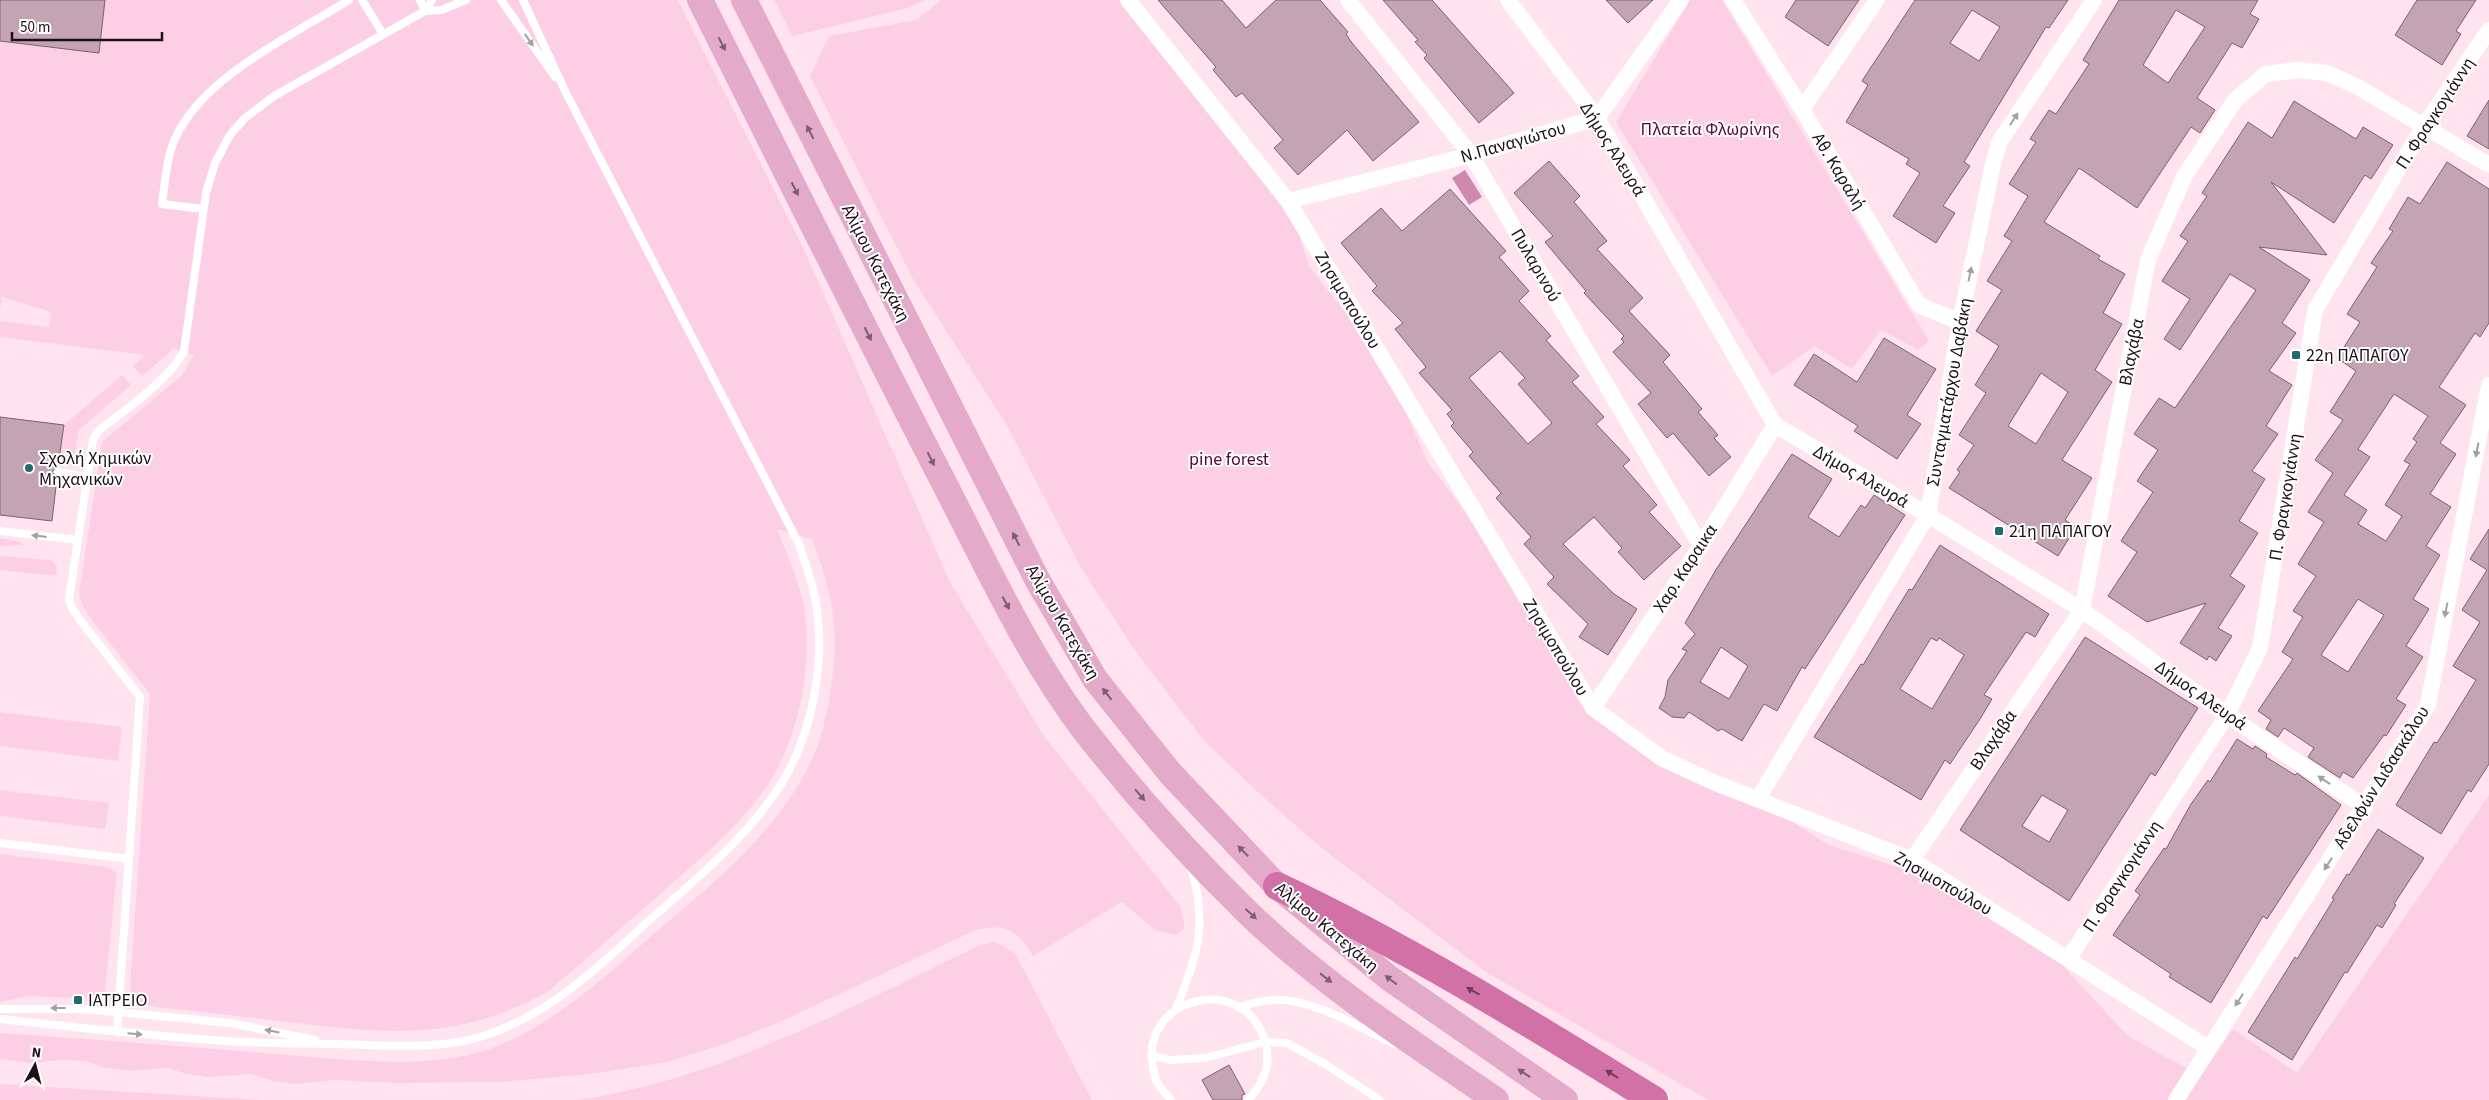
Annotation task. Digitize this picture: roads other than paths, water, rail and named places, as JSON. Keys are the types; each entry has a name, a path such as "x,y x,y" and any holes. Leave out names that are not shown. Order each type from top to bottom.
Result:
{"highway":[{"path":"1277,886 1342,916 1536,1027 1654,1100"}],"main road":[{"path":"700,0 909,415 1028,641 1084,729 1171,831 1249,913 1368,1010 1496,1100"},
{"name":"Αλίμου Κατεχάκη","path":"744,0 1038,581 1095,679 1170,773 1277,886 1389,978 1565,1100"}],"street":[{"name":"Ζησιμοπούλου","path":"1128,0 1288,201 1593,708 1663,759 1713,782 1758,798 1912,860 2208,1048"},
{"name":"Πυλαρινού","path":"1348,0 1471,155 1701,546"},
{"name":"Δήμος Αλευρά","path":"1508,0 1597,118 1775,426 1928,515 2082,610 2227,715 2365,807"},
{"path":"1597,118 1681,0"},
{"name":"Αθ. Καραλή","path":"1733,0 1802,109 1919,305 1960,322"},
{"path":"1802,109 1876,0"},
{"name":"Συνταγματάρχου Δαβάκη","path":"1758,798 1928,515 1960,322 1994,160 2000,141 2074,26 2094,0"},
{"name":"Π. Φραγκογιάννη","path":"2068,958 2227,715 2260,648 2315,310 2424,126 2489,30"},
{"name":"Βλαχάβα","path":"1912,860 2082,610 2148,260 2185,175 2236,99 2266,74 2299,70 2327,73 2358,87 2489,164"},
{"name":"Ν.Παναγιώτου","path":"1288,201 1471,155 1597,118"},
{"name":"Αδελφών Διδασκάλου","path":"2176,1100 2365,807 2428,705 2489,385"},
{"name":"Χαρ. Καραικα","path":"1593,708 1701,546 1775,426"}],"lane":[{"path":"204,210 162,204 167,164 175,140 191,113 211,89 230,73 349,0"},
{"path":"362,0 383,34"},
{"path":"420,0 425,11"},
{"path":"425,11 432,0"},
{"path":"117,1032 140,697 72,608 70,599 93,440 98,432 170,371 179,361 184,351 204,210 215,163 220,150 244,119 290,86 425,11 441,10 466,0"},
{"path":"501,0 566,93"},
{"path":"0,1019 228,1042 400,1046 462,1041 508,1028 557,1001 595,970 704,871 744,831 779,788 797,753 808,723 816,674 819,629 812,582 798,544 566,93 523,0"},
{"path":"58,472 87,477"},
{"path":"0,531 78,540"},
{"path":"1171,831 1191,867 1199,895 1200,940 1189,977 1176,1008 1158,1028 1151,1054 1156,1081 1171,1100"},
{"path":"0,843 129,859"},
{"path":"1176,1008 1194,1000 1214,998 1238,1007 1250,1015 1262,1031 1268,1050 1266,1070 1259,1088 1248,1100"},
{"path":"1238,1007 1259,1002 1284,1000 1320,1010 1457,1073"},
{"path":"0,1009 77,1008 230,1023 337,1044"},
{"path":"1151,1054 1170,1060 1205,1058 1265,1042 1287,1043 1325,1064 1380,1100"}],"place":[{"name":"22η ΠΑΠΑΓΟΥ","path":"2296,355"},
{"name":"Σχολή Χημικών Μηχανικών","path":"29,468"},
{"name":"21η ΠΑΠΑΓΟΥ","path":"1999,531"},
{"name":"ΙΑΤΡΕΙΟ","path":"78,1000"}],"park label":[{"name":"Πλατεία Φλωρίνης","path":"1710,129"},
{"name":"pine forest","path":"1229,459"}]}
